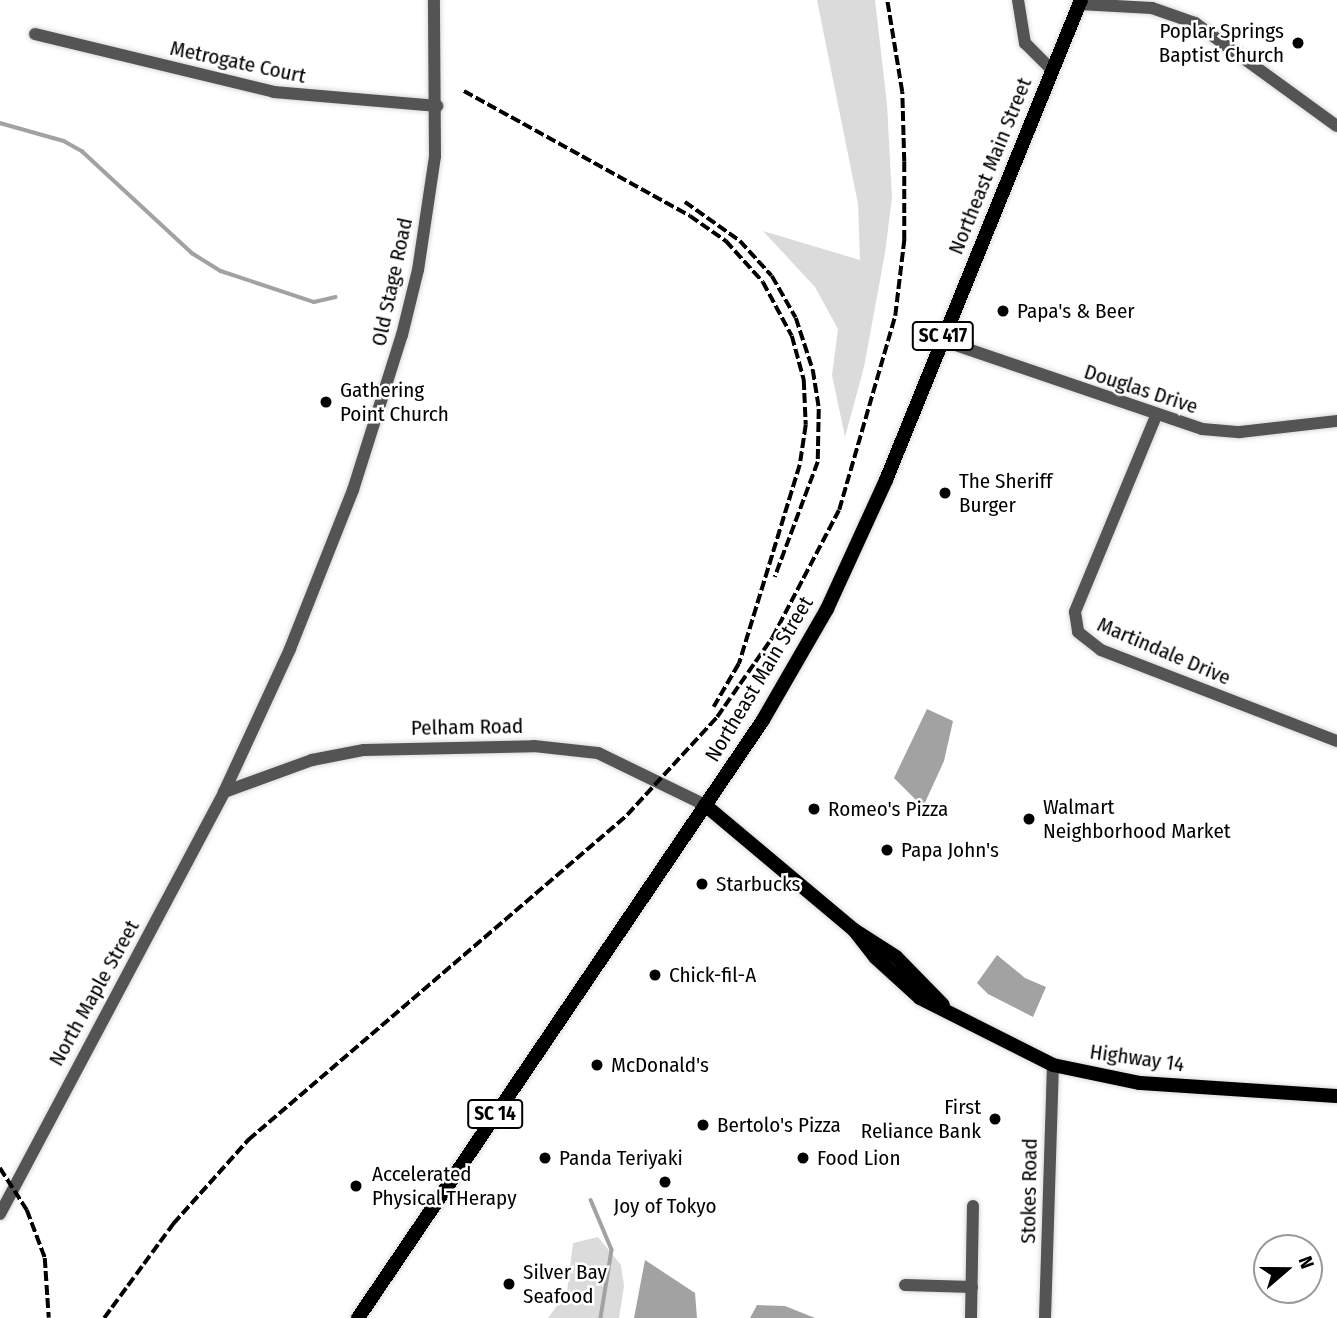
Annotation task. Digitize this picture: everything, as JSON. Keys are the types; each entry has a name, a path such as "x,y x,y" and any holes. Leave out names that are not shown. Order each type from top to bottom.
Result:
{"main road":[{"name":"Northeast Main Street","path":"358,1318 763,720 827,609 880,493 1080,2"},
{"name":"Highway 14","path":"705,805 854,930 874,957 920,998 1053,1065 1140,1083 1337,1096"}],"street":[{"name":"Old Stage Road","path":"224,792 319,581 378,415 418,270 435,156 437,106 434,0"},
{"path":"1018,0 1025,43 1052,70"},
{"path":"1080,2 1152,8 1195,23 1337,126"},
{"name":"Metrogate Court","path":"35,34 274,92 437,106"},
{"name":"Douglas Drive","path":"941,340 1156,416 1223,432 1337,422"},
{"name":"Martindale Drive","path":"1156,416 1075,612 1078,632 1101,650 1334,740"},
{"path":"1334,740 1337,726"},
{"name":"Pelham Road","path":"224,792 312,760 364,750 534,746 598,753 705,805"},
{"name":"North Maple Street","path":"0,1214 224,792"},
{"name":"Stokes Road","path":"1045,1318 1053,1065"},
{"path":"971,1318 973,1206"},
{"path":"905,1285 972,1287"}],"shaded area":[{"path":"817,0 875,0 887,104 892,198 864,367 845,437 832,375 838,329 815,287 763,231 860,260 858,204"},
{"path":"927,709 953,721 944,761 923,807 894,778"},
{"path":"997,955 1025,978 1046,987 1033,1017 988,994 977,983"},
{"path":"598,1237 621,1265 624,1286 619,1318 548,1318 567,1292 573,1243"},
{"path":"645,1260 695,1293 697,1318 634,1318"},
{"path":"757,1305 785,1306 815,1318 750,1318"}],"waterway":[{"path":"0,123 64,141 82,151 192,253 221,271 314,302 335,297"},
{"path":"591,1200 612,1250 601,1318"}],"railway":[{"path":"104,1318 173,1224 248,1140 627,815 717,717 772,638 839,510 895,316 904,240 904,162 902,92 887,0"},
{"path":"464,91 690,216 726,241 763,282 792,336 804,380 806,425 800,465 739,664 714,707"},
{"path":"685,202 740,241 772,276 796,318 813,370 819,409 818,462 775,577"},
{"path":"0,1168 27,1210 45,1258 49,1318"}],"place":[{"name":"Poplar Springs Baptist Church","path":"1298,43"},
{"name":"Papa's & Beer","path":"1003,311"},
{"name":"Gathering Point Church","path":"326,402"},
{"name":"The Sheriff Burger","path":"945,493"},
{"name":"Romeo's Pizza","path":"814,809"},
{"name":"Walmart Neighborhood Market","path":"1029,819"},
{"name":"Papa John's","path":"887,850"},
{"name":"Starbucks","path":"702,884"},
{"name":"Chick-fil-A","path":"655,975"},
{"name":"McDonald's","path":"597,1065"},
{"name":"First Reliance Bank","path":"995,1119"},
{"name":"Bertolo's Pizza","path":"703,1125"},
{"name":"Panda Teriyaki","path":"545,1158"},
{"name":"Food Lion","path":"803,1158"},
{"name":"Joy of Tokyo","path":"665,1182"},
{"name":"Accelerated Physical THerapy","path":"356,1186"},
{"name":"Silver Bay Seafood","path":"509,1284"}]}
